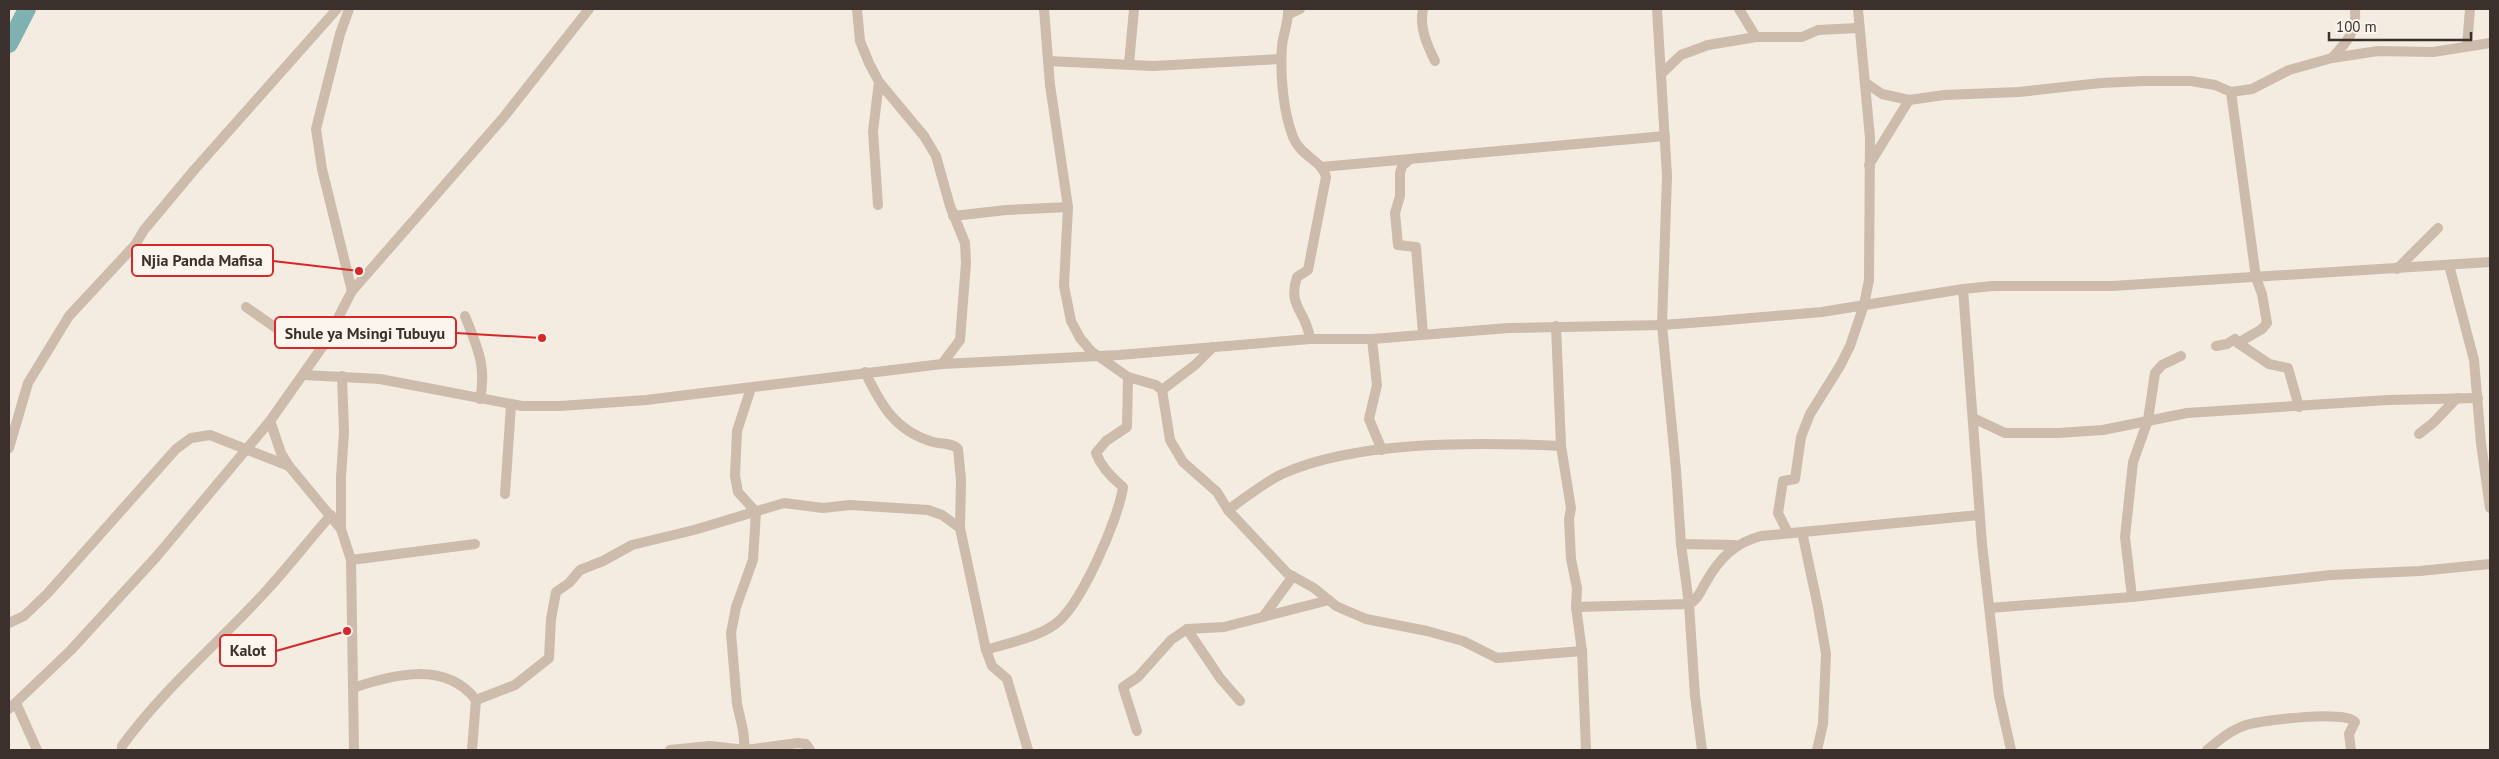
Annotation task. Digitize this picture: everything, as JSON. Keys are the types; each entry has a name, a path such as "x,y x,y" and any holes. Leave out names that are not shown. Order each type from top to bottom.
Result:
{"street":[{"path":"9,448 28,383 69,316 135,245 144,230 195,169 337,9"},
{"path":"350,9 340,34 316,129 322,169 352,291"},
{"path":"37,750 12,706 71,650 157,556 270,421 325,343 352,291 503,118 589,9"},
{"path":"857,9 860,41 879,82 924,136 936,156 966,248 961,337 957,346 942,364"},
{"path":"1044,9 1048,61 1068,207 1066,297 1076,332 1087,347 1128,377 1156,385 1162,390 1166,426 1172,444 1191,471 1217,492 1228,510 1287,573 1351,614 1449,637 1497,658 1582,651"},
{"path":"1129,64 1134,9"},
{"path":"1300,9 1288,12 1283,34 1281,59 1288,116 1293,136 1303,154 1321,167 1326,182 1308,270 1297,277 1293,293 1294,302 1309,328 1310,339"},
{"path":"1422,9 1421,18 1426,43 1435,61"},
{"path":"1648,9 1657,11 1665,136 1667,213 1662,325 1674,442 1681,544 1689,604 1695,696 1702,750"},
{"path":"1739,9 1756,37"},
{"path":"1788,533 1778,513 1783,481 1795,479 1802,434 1810,414 1846,355 1864,305 1870,266 1868,166 1870,138 1866,83 1858,28 1858,9"},
{"path":"2332,58 2348,41 2354,31 2355,9"},
{"path":"2467,46 2470,9"},
{"path":"1661,74 1675,60 1708,45 1756,37 1802,37 1818,30 1858,28"},
{"path":"1866,83 1882,94 1909,100 1944,95 2019,92 2102,83 2143,81 2191,81 2215,85 2231,92 2252,89 2289,70 2332,58 2378,50 2433,52 2490,43"},
{"path":"1048,61 1153,66 1281,59"},
{"path":"878,205 872,131 879,82"},
{"path":"2231,92 2256,278 2262,294 2267,323 2238,343"},
{"path":"1868,166 1909,100"},
{"path":"1321,167 1665,136"},
{"path":"1410,159 1401,169 1400,196 1395,213 1398,245 1416,247 1423,334"},
{"path":"954,216 1006,210 1068,207"},
{"path":"2397,269 2438,228"},
{"path":"304,375 342,376 394,382 511,405 540,407 596,404 750,388 865,372 942,364 1098,356 1310,339 1372,339 1556,326 1662,325 1822,312 1963,289 1993,286 2112,286 2490,262"},
{"path":"2449,265 2474,360 2481,444 2490,508"},
{"path":"1963,289 1980,515 1999,696 2011,750"},
{"path":"246,307 276,328 325,343"},
{"path":"465,316 482,360 484,378 480,399"},
{"path":"1556,326 1561,446 1571,508 1569,520 1571,559 1577,588 1576,607 1582,651 1586,750"},
{"path":"1372,339 1377,385 1369,419 1382,450"},
{"path":"2216,346 2227,344 2235,339 2269,364 2288,368 2299,407"},
{"path":"1162,390 1195,365 1213,347"},
{"path":"2132,597 2128,574 2125,526 2133,462 2148,420 2155,373 2162,366 2180,356"},
{"path":"865,372 895,422 926,439 958,447 961,480 960,528 986,650 992,666 1007,679 1028,750"},
{"path":"341,529 341,477 344,432 342,376"},
{"path":"986,650 1044,630 1057,623 1072,606 1112,531 1123,487 1112,478 1098,461 1096,453 1106,441 1127,427 1128,377"},
{"path":"745,750 737,704 731,633 736,607 752,563 756,512 738,492 735,476 737,431 750,388"},
{"path":"2420,434 2457,398"},
{"path":"1973,418 2000,432 2022,434 2103,430 2187,413 2388,400 2478,398"},
{"path":"505,494 511,405"},
{"path":"270,421 289,466 341,529 351,560 354,750"},
{"path":"9,623 24,616 47,594 182,443 200,435 210,435 289,466"},
{"path":"1228,510 1282,474 1319,461 1382,450 1507,443 1561,446"},
{"path":"476,700 515,685 549,658 555,595 580,570 604,562 632,545 694,530 784,503 823,508 850,505 918,509 942,515 960,528"},
{"path":"120,749 139,723 181,676 268,590 331,515"},
{"path":"1681,544 1735,545 1755,538 1788,533 1980,515"},
{"path":"1802,532 1826,654 1823,724 1817,750"},
{"path":"351,560 474,544"},
{"path":"1576,607 1689,604 1695,600 1709,576 1735,545"},
{"path":"1990,608 2132,597 2331,575 2420,571 2490,564"},
{"path":"1263,617 1293,576"},
{"path":"1137,731 1123,687 1138,677 1172,640 1187,629 1219,628 1329,600"},
{"path":"1187,629 1216,673 1240,700"},
{"path":"353,688 396,676 432,674 459,682 476,700 472,750"},
{"path":"2207,750 2226,735 2245,725 2298,718 2336,717 2352,718 2356,722 2349,734 2352,750"},
{"path":"670,750 710,746 745,750 801,743 810,750"}],"waterway":[{"path":"9,44 27,9"}],"place":[{"name":"Njia Panda Mafisa","path":"359,271"},
{"name":"Shule ya Msingi Tubuyu","path":"542,338"},
{"name":"Kalot","path":"347,631"}]}
